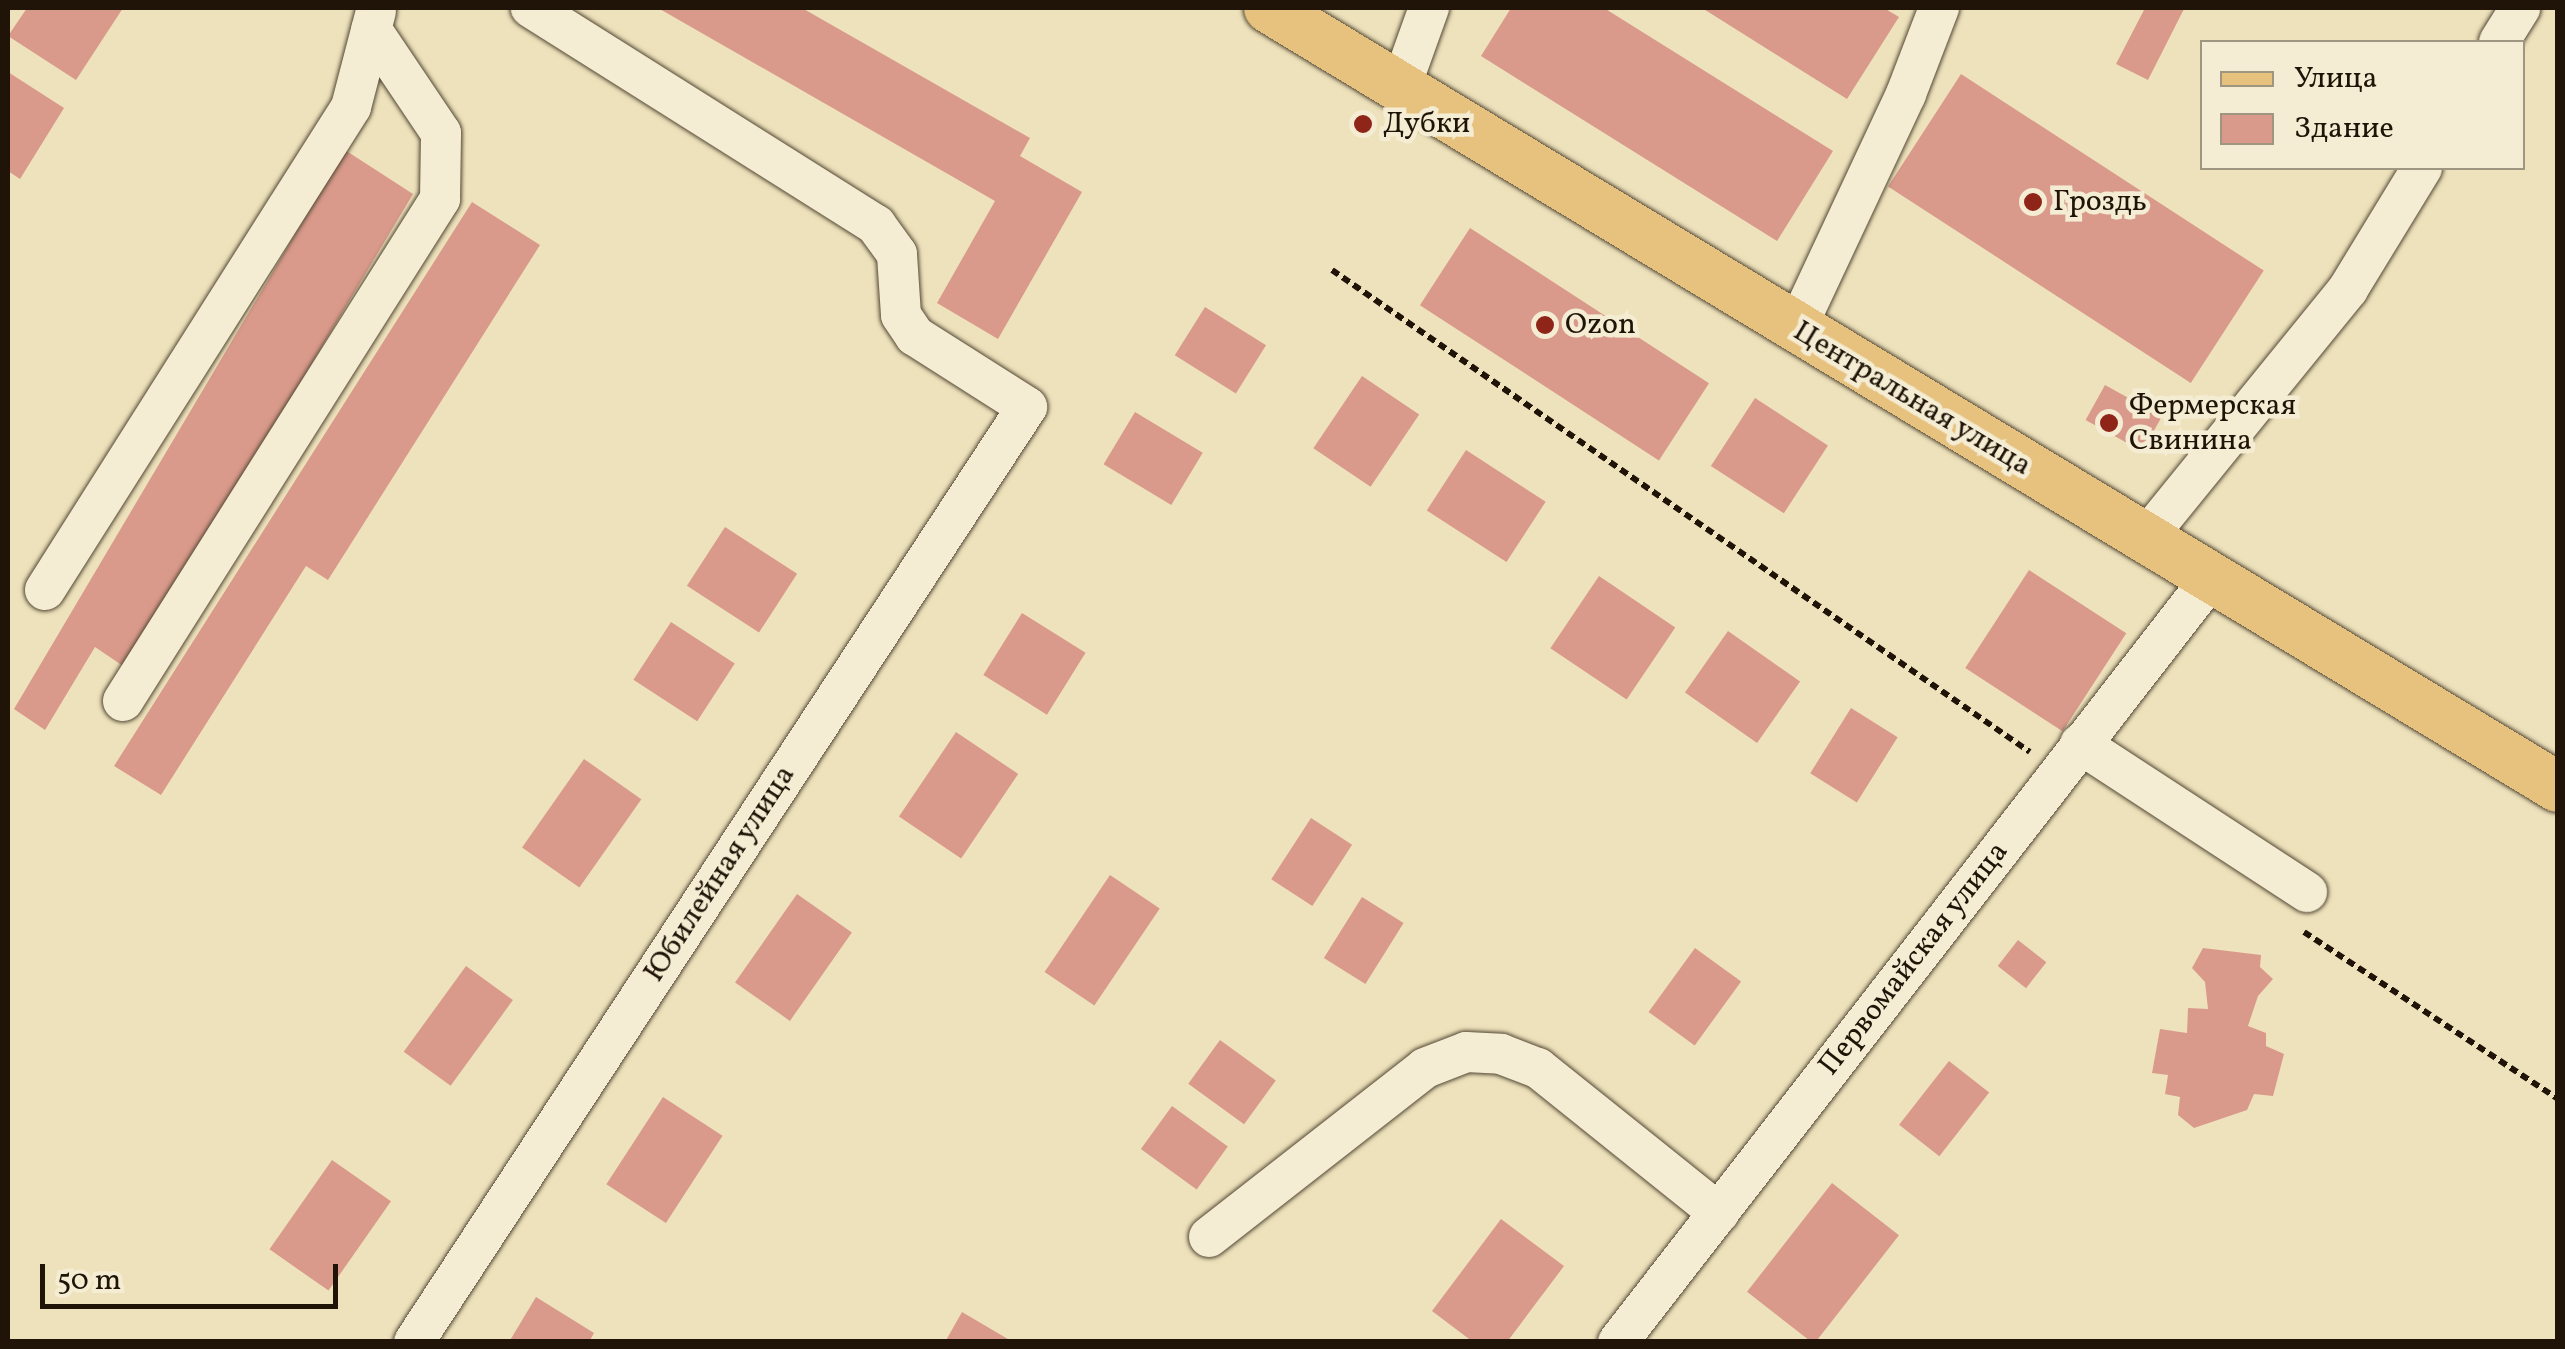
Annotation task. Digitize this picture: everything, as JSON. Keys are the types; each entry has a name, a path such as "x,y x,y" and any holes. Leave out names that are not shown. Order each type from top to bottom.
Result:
{"main road":[{"name":"Центральная улица","path":"1269,8 2558,787"}],"street":[{"name":"Юбилейная улица","path":"414,1342 1027,408 916,336 901,315 897,254 876,225 530,8"},
{"path":"1401,86 1429,8"},
{"path":"1796,329 1906,94 1938,8"},
{"path":"2499,40 2520,8"},
{"path":"45,590 352,107 374,18"},
{"path":"123,701 440,198 440,133 374,18"},
{"path":"2145,539 2348,289 2421,170"},
{"name":"Первомайская улица","path":"1618,1342 2211,578"},
{"path":"2069,757 2299,908"},
{"path":"1209,1237 1425,1068 1466,1052 1501,1054 1538,1068 1719,1213"}],"path":[{"path":"1332,270 2069,757"},
{"path":"2299,908 2558,1099"}],"building":[{"path":"27,8 123,8 76,80 8,36"},
{"path":"658,8 802,8 1030,138 1020,156 1082,192 998,339 937,303 995,201"},
{"path":"1511,8 1604,8 1833,151 1777,241 1481,56"},
{"path":"1702,8 1884,8 1899,17 1847,99"},
{"path":"2145,8 2184,9 2148,80 2116,64"},
{"path":"8,72 64,108 20,179 8,171"},
{"path":"1961,74 2264,271 2191,383 1888,186"},
{"path":"345,150 413,194 129,670 95,647 45,730 14,709"},
{"path":"472,202 540,245 328,580 306,566 161,795 114,766"},
{"path":"1470,228 1709,383 1659,460 1420,305"},
{"path":"1205,307 1266,345 1236,393 1175,355"},
{"path":"1362,376 1419,415 1371,487 1313,448"},
{"path":"2105,385 2162,417 2142,451 2086,420"},
{"path":"1755,398 1828,445 1784,513 1711,466"},
{"path":"1135,412 1203,453 1171,505 1104,464"},
{"path":"1466,450 1546,502 1506,562 1427,510"},
{"path":"725,527 797,574 759,633 687,586"},
{"path":"2029,570 2126,633 2063,731 1965,668"},
{"path":"1599,576 1675,627 1627,700 1550,648"},
{"path":"1022,613 1086,653 1047,715 983,675"},
{"path":"671,622 735,663 697,721 633,680"},
{"path":"1728,631 1800,681 1757,743 1685,692"},
{"path":"1851,708 1898,737 1857,802 1810,773"},
{"path":"956,732 1018,774 961,859 899,817"},
{"path":"584,759 641,799 579,888 522,847"},
{"path":"1311,818 1352,845 1312,906 1271,879"},
{"path":"1110,875 1160,909 1094,1006 1045,972"},
{"path":"797,894 852,932 790,1021 735,982"},
{"path":"1362,897 1404,923 1365,984 1324,958"},
{"path":"2018,940 2046,962 2026,988 1998,966"},
{"path":"1695,948 1741,982 1695,1045 1649,1012"},
{"path":"2203,948 2261,955 2260,967 2273,979 2258,996 2248,1026 2266,1033 2266,1046 2284,1054 2273,1096 2254,1094 2247,1110 2194,1128 2178,1115 2180,1097 2165,1094 2168,1075 2152,1073 2160,1029 2187,1033 2188,1008 2208,1009 2205,982 2192,968"},
{"path":"466,966 513,1000 451,1086 404,1052"},
{"path":"1220,1040 1276,1081 1244,1124 1188,1084"},
{"path":"1949,1061 1989,1092 1939,1156 1899,1125"},
{"path":"663,1097 723,1136 666,1223 606,1184"},
{"path":"1172,1106 1228,1147 1197,1189 1141,1149"},
{"path":"332,1160 391,1201 328,1291 269,1249"},
{"path":"1832,1183 1899,1235 1816,1342 1747,1292"},
{"path":"1501,1219 1564,1266 1507,1342 1473,1342 1432,1311"},
{"path":"536,1297 594,1333 589,1342 509,1342"},
{"path":"962,1312 1013,1342 945,1342"}],"place":[{"name":"Дубки","path":"1363,124"},
{"name":"Гроздь","path":"2033,202"},
{"name":"Ozon","path":"1545,325"},
{"name":"Фермерская Свинина","path":"2109,423"}]}
